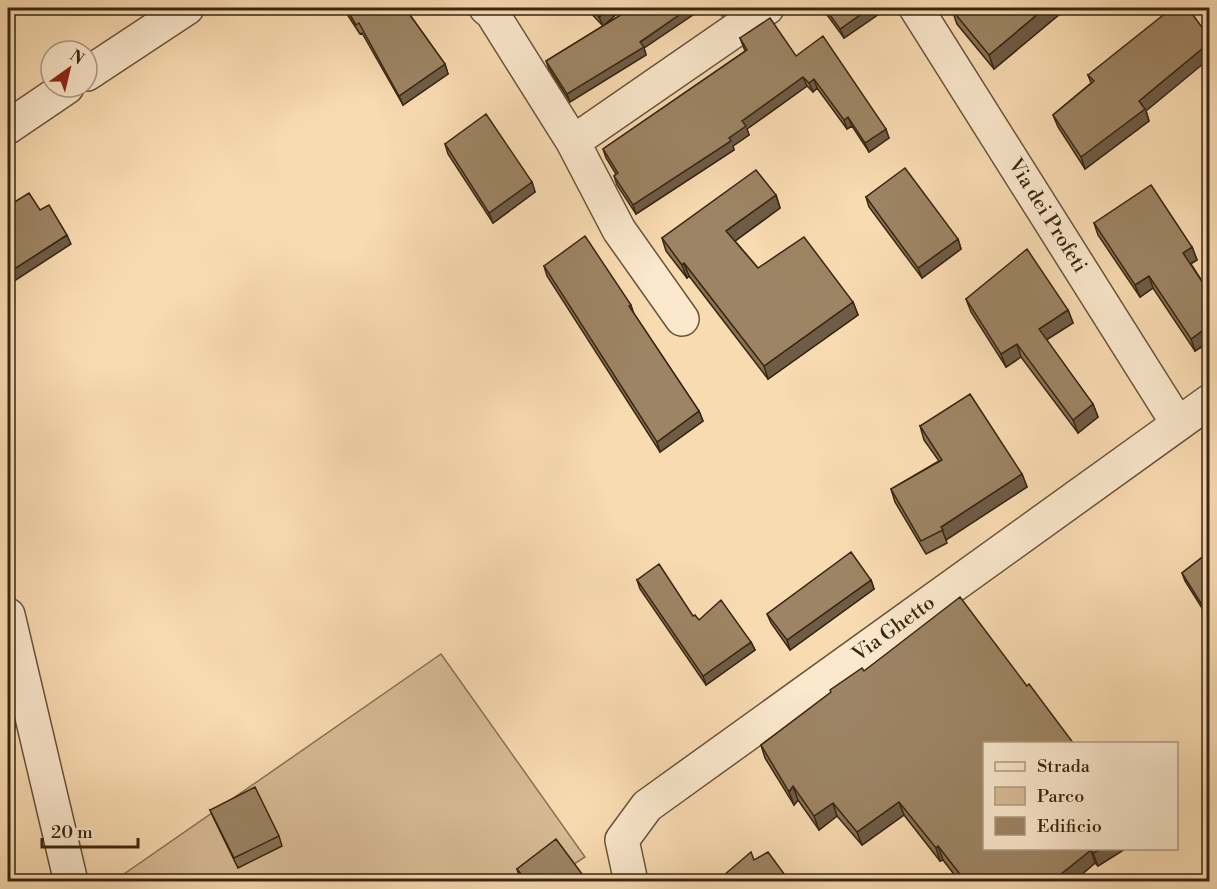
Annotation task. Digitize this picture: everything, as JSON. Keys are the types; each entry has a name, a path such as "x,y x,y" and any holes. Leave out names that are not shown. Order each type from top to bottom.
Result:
{"street":[{"path":"99,66 187,8"},
{"path":"486,8 492,13 573,142 619,230 682,319"},
{"path":"573,142 767,8"},
{"name":"Via dei Profeti","path":"916,8 1178,424"},
{"path":"8,127 50,99"},
{"name":"Via Ghetto","path":"631,882 622,840 647,806 1209,401"},
{"path":"8,615 13,665 71,882"}],"green space":[{"path":"441,654 585,857 548,881 114,881"}],"building":[{"path":"346,8 405,8 445,64 399,96 359,23 356,25"},
{"path":"591,8 611,8 599,17"},
{"path":"632,8 689,8 640,42 644,47 567,94 546,61"},
{"path":"825,8 870,8 840,29"},
{"path":"955,8 1045,8 989,55 952,10"},
{"path":"1172,8 1188,8 1209,37 1209,43 1139,101 1145,109 1081,157 1053,115 1094,81 1088,75"},
{"path":"770,18 796,56 823,36 886,129 865,143 848,117 844,120 814,79 809,83 803,77 742,121 746,126 729,138 731,141 633,205 614,176 618,173 603,149 747,50 740,38"},
{"path":"486,114 532,182 489,213 445,144"},
{"path":"905,168 958,239 918,268 866,197"},
{"path":"756,170 776,195 726,231 758,268 804,237 853,302 764,366 662,238"},
{"path":"1151,185 1192,247 1183,253 1209,292 1209,326 1191,339 1149,276 1135,285 1094,223"},
{"path":"29,193 40,210 49,205 67,235 8,273 8,206"},
{"path":"585,236 699,411 657,442 544,266"},
{"path":"1027,249 1068,310 1039,329 1093,404 1073,420 1017,344 1001,354 966,299"},
{"path":"970,394 1022,474 941,527 943,530 921,541 891,489 942,460 920,426"},
{"path":"851,552 871,580 787,640 767,614"},
{"path":"1209,552 1209,600 1202,605 1182,573"},
{"path":"659,564 693,616 695,615 699,620 721,600 751,642 703,676 637,580"},
{"path":"960,597 1072,742 983,742 983,850 1091,850 1051,882 966,882 899,802 857,832 833,803 814,816 793,786 789,792 761,745 831,692 830,690 862,668 864,671"},
{"path":"8,700 12,719 8,726"},
{"path":"255,787 279,836 234,858 210,810"},
{"path":"556,839 588,882 527,882 517,869"},
{"path":"751,852 754,860 768,852 790,882 729,882 724,875"}]}
